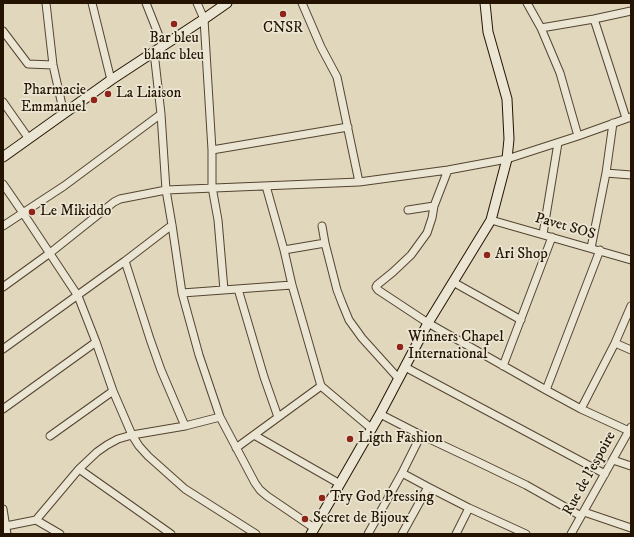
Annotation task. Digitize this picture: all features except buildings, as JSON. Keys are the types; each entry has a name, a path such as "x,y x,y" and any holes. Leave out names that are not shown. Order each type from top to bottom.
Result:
{"main road":[{"path":"3,157 111,80 204,20 227,3"},
{"path":"313,531 372,429 428,323 491,220 507,159 509,139 507,99 488,32 485,3"}],"street":[{"path":"46,3 53,65 64,114"},
{"path":"92,3 111,80"},
{"path":"146,3 163,46"},
{"path":"197,3 204,20 212,150 212,188 218,220 224,290"},
{"path":"302,3 321,47 337,77 360,182"},
{"path":"527,3 541,28 560,73 578,136"},
{"path":"541,28 631,11"},
{"path":"3,287 117,201 166,190 360,182 448,170 507,159 629,118 594,19"},
{"path":"3,31 28,64 53,65"},
{"path":"154,52 161,114 166,190 182,293 199,355 220,416 255,483 260,490 313,531"},
{"path":"3,102 29,139"},
{"path":"3,226 64,186 161,114"},
{"path":"591,248 606,173 613,123"},
{"path":"212,150 348,127"},
{"path":"543,234 558,143"},
{"path":"448,170 434,206 427,233 411,255 393,272 378,283 376,287 378,290 428,323 546,390 581,409 630,429"},
{"path":"606,173 631,175"},
{"path":"3,184 78,296 114,391 132,435 139,446 185,489 256,534"},
{"path":"266,186 320,386 372,429"},
{"path":"408,210 434,206"},
{"name":"Pavet SOS","path":"491,220 631,260"},
{"path":"3,349 78,296 172,225"},
{"path":"322,226 337,290 349,320 362,338 398,379"},
{"path":"503,366 552,237"},
{"path":"284,250 325,243"},
{"path":"546,390 600,250"},
{"path":"125,261 161,370 185,426"},
{"path":"453,282 521,320"},
{"path":"182,293 292,285"},
{"path":"238,289 260,364 278,417"},
{"path":"581,409 615,343 631,306"},
{"path":"3,409 96,342"},
{"path":"615,343 631,350"},
{"path":"405,367 605,474"},
{"path":"236,448 320,386"},
{"path":"50,436 114,391"},
{"path":"380,414 505,474 582,514 631,528"},
{"path":"6,526 36,520 78,469 96,452 118,439 132,435 185,426 220,416"},
{"name":"Rue de l'espoire","path":"571,534 630,429"},
{"path":"254,435 340,484"},
{"path":"368,534 421,435"},
{"path":"613,460 631,466"},
{"path":"78,469 172,534"},
{"path":"402,473 517,532 526,534"},
{"path":"402,534 428,487"},
{"path":"456,534 469,508"},
{"path":"3,509 8,534"},
{"path":"36,520 60,534"}],"place":[{"name":"CNSR","path":"283,14"},
{"name":"Bar bleu blanc bleu","path":"174,24"},
{"name":"La Liaison","path":"108,94"},
{"name":"Pharmacie Emmanuel","path":"94,100"},
{"name":"Le Mikiddo","path":"32,212"},
{"name":"Ari Shop","path":"487,255"},
{"name":"Winners Chapel International","path":"400,347"},
{"name":"Ligth Fashion","path":"350,439"},
{"name":"Try God Pressing","path":"322,498"},
{"name":"Secret de Bijoux","path":"305,519"}]}
